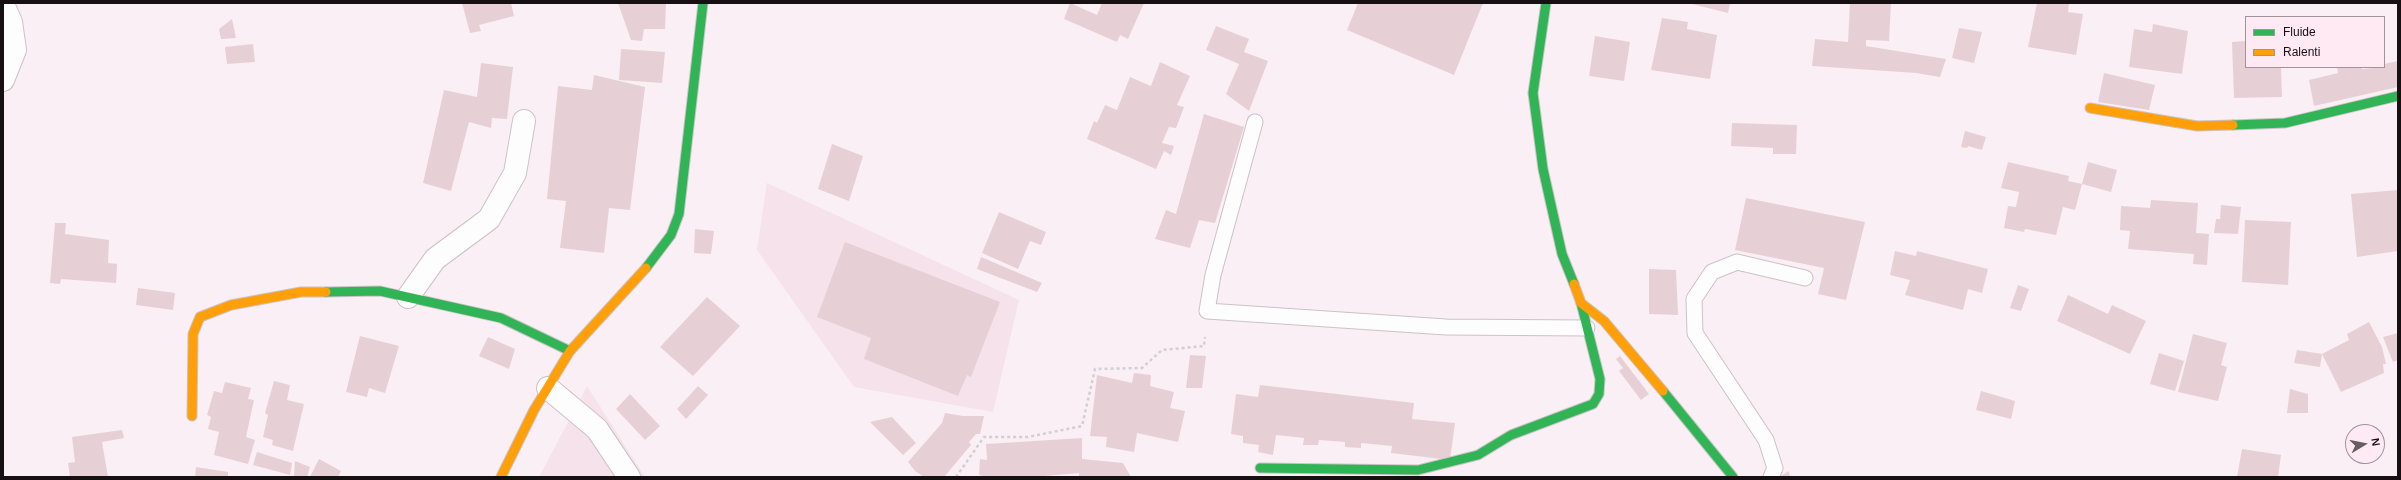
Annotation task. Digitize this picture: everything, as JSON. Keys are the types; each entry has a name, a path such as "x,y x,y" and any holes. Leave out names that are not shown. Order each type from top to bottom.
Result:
{"street":[{"path":"501,477 548,388 570,351 653,261 671,235 679,214 703,3"},
{"path":"1260,468 1418,470 1478,455 1510,435 1593,404 1599,394 1600,379 1581,303 1562,254 1543,169 1536,125 1533,92 1546,3"},
{"path":"3,4 11,22 15,50 3,80"},
{"path":"2090,108 2197,126 2285,123 2398,96"},
{"path":"408,297 435,259 489,219 515,173 524,121"},
{"path":"192,416 193,334 200,317 231,305 301,292 380,291 408,297 502,318 570,351"},
{"path":"1581,303 1604,321 1714,451 1733,477"},
{"path":"548,388 597,429 629,477"}],"lane":[{"path":"1255,122 1213,275 1207,311 1446,326 1587,328"},
{"path":"1771,477 1775,468 1766,440 1695,333 1694,299 1712,272 1737,262 1804,278"}],"path":[{"path":"956,477 984,437 1028,437 1082,426 1095,369 1142,368 1162,350 1204,346 1207,311"}],"shaded area":[{"path":"767,183 1019,300 993,412 854,387 757,250"},
{"path":"587,386 645,477 539,477"}],"building":[{"path":"462,3 511,3 514,16 479,25 481,31 470,33"},
{"path":"618,3 666,3 665,29 644,29 642,41 631,40"},
{"path":"1070,3 1097,15 1102,3 1144,3 1128,39 1120,35 1117,42 1064,19"},
{"path":"1358,3 1483,3 1454,75 1347,30"},
{"path":"1688,3 1730,3 1728,13"},
{"path":"1850,3 1891,3 1889,41 1866,40 1866,46 1946,59 1940,77 1916,73 1812,66 1815,39 1848,42"},
{"path":"2037,3 2069,4 2068,12 2083,14 2076,55 2028,47"},
{"path":"1662,18 1688,22 1687,29 1717,35 1710,79 1651,70"},
{"path":"232,19 236,38 221,39 219,29"},
{"path":"2153,24 2188,31 2182,74 2129,67 2134,29 2152,32"},
{"path":"1216,26 1249,39 1244,52 1268,61 1249,111 1226,94 1239,64 1206,50"},
{"path":"1959,28 1982,32 1974,63 1952,58"},
{"path":"1595,36 1630,42 1624,81 1589,76"},
{"path":"2245,41 2245,68 2281,68 2282,97 2234,98 2232,42"},
{"path":"253,44 255,62 227,64 225,47"},
{"path":"621,49 665,52 662,83 619,80"},
{"path":"2398,61 2398,87 2314,106 2309,80 2338,73 2337,68 2385,68 2385,64"},
{"path":"1160,62 1190,76 1177,105 1184,107 1176,128 1169,127 1162,143 1174,146 1171,155 1164,151 1156,169 1087,139 1094,121 1097,123 1105,105 1117,110 1130,77 1151,86"},
{"path":"481,63 513,67 507,119 492,118 491,128 469,122 451,191 423,183 444,90 477,97"},
{"path":"2104,73 2155,85 2149,110 2098,102"},
{"path":"594,75 645,87 630,210 609,208 604,253 560,248 566,201 547,199 558,86 592,90"},
{"path":"1204,114 1244,127 1215,223 1199,220 1190,248 1155,239 1166,210 1176,214"},
{"path":"1732,123 1797,125 1796,154 1773,154 1773,148 1731,146"},
{"path":"1965,131 1986,137 1982,150 1968,146 1967,148 1961,147"},
{"path":"832,144 863,156 849,201 818,189"},
{"path":"2008,162 2069,176 2068,181 2082,184 2075,210 2063,207 2056,235 2025,229 2024,232 2004,228 2008,206 2016,207 2019,192 2001,188"},
{"path":"2088,162 2117,170 2111,192 2082,184"},
{"path":"2398,190 2398,251 2357,257 2351,194"},
{"path":"1746,198 1865,222 1846,300 1818,294 1824,268 1735,250"},
{"path":"2151,200 2198,203 2196,233 2209,234 2207,265 2193,264 2194,254 2128,249 2130,231 2120,230 2121,206 2150,208"},
{"path":"2221,205 2241,207 2238,234 2214,233 2216,219 2220,219"},
{"path":"999,212 1046,232 1041,245 1030,241 1018,269 982,253"},
{"path":"2245,220 2291,222 2288,285 2242,282"},
{"path":"55,223 66,223 65,234 109,240 108,263 117,264 116,283 61,279 60,284 50,283"},
{"path":"695,229 714,231 711,254 694,253"},
{"path":"845,242 1000,302 971,377 967,375 958,396 864,359 871,338 817,317"},
{"path":"1895,251 1916,256 1917,251 1988,269 1982,293 1968,289 1963,310 1905,295 1910,280 1890,275"},
{"path":"981,257 1042,283 1037,292 977,269"},
{"path":"1649,269 1676,270 1678,315 1649,314"},
{"path":"2018,285 2029,289 2021,311 2010,308"},
{"path":"138,288 175,293 173,310 136,305"},
{"path":"2068,295 2108,314 2112,305 2146,321 2130,354 2057,321"},
{"path":"707,297 740,326 693,376 660,347"},
{"path":"2369,322 2382,347 2386,364 2383,364 2384,373 2341,392 2322,354 2349,340 2347,334"},
{"path":"2398,333 2398,360 2393,362 2383,337"},
{"path":"2193,334 2227,343 2221,365 2227,367 2218,401 2178,392"},
{"path":"360,336 399,346 385,393 369,388 367,397 346,392"},
{"path":"488,337 515,349 509,369 479,356"},
{"path":"2297,350 2322,354 2320,367 2294,363"},
{"path":"2159,353 2184,361 2175,391 2150,384"},
{"path":"1190,355 1206,356 1202,388 1186,388"},
{"path":"1620,356 1649,394 1641,400 1619,371 1623,368 1616,359"},
{"path":"1134,373 1151,375 1150,386 1174,392 1170,408 1185,411 1178,442 1137,433 1134,452 1106,447 1107,437 1090,436 1097,375 1132,383"},
{"path":"274,381 290,385 287,400 304,404 293,451 272,445 273,440 263,437 268,415 265,413"},
{"path":"225,382 251,388 248,399 254,400 246,437 255,440 248,464 214,455 219,432 208,429 211,417 207,415 214,391 222,393"},
{"path":"1260,385 1414,403 1412,419 1455,423 1450,460 1391,453 1392,446 1361,443 1361,448 1345,447 1345,442 1319,440 1318,445 1303,445 1304,438 1276,435 1273,455 1258,452 1259,445 1243,443 1243,436 1231,434 1236,394 1258,397"},
{"path":"698,386 708,395 686,419 677,409"},
{"path":"2290,389 2308,394 2308,413 2287,413"},
{"path":"1981,391 2015,401 2011,419 1976,410"},
{"path":"630,394 660,426 645,440 616,409"},
{"path":"945,413 963,416 984,416 980,434 976,434 969,442 971,445 944,477 924,477 915,471 908,462 942,423"},
{"path":"892,417 916,443 903,455 870,422"},
{"path":"122,430 124,438 102,442 108,477 70,477 68,463 75,462 72,437"},
{"path":"1082,438 1082,459 1123,463 1131,477 1079,477 1079,473 1033,477 987,477 979,475 980,459 987,460 986,444"},
{"path":"2242,449 2281,455 2278,477 2237,477"},
{"path":"257,452 292,463 290,475 253,465"},
{"path":"319,459 341,471 338,477 310,477"},
{"path":"295,461 310,467 307,477 294,476"},
{"path":"196,467 228,472 228,477 195,477"},
{"path":"1789,471 1790,477 1779,477"}],"traffic: fast":[{"path":"646,268 671,235 679,214 703,3"},
{"path":"1546,3 1533,93 1543,169 1562,254 1574,284"},
{"path":"2233,125 2285,123 2398,96"},
{"path":"326,292 380,291 501,318 570,351"},
{"path":"1260,468 1418,470 1478,455 1511,435 1593,404 1599,394 1600,379 1581,303"},
{"path":"1663,391 1733,477"}],"traffic: slow":[{"path":"2090,108 2197,126 2233,125"},
{"path":"501,477 534,410 570,351 646,268"},
{"path":"1574,284 1581,303 1604,321 1663,391"},
{"path":"192,416 193,334 200,317 231,305 301,292 326,292"}]}
